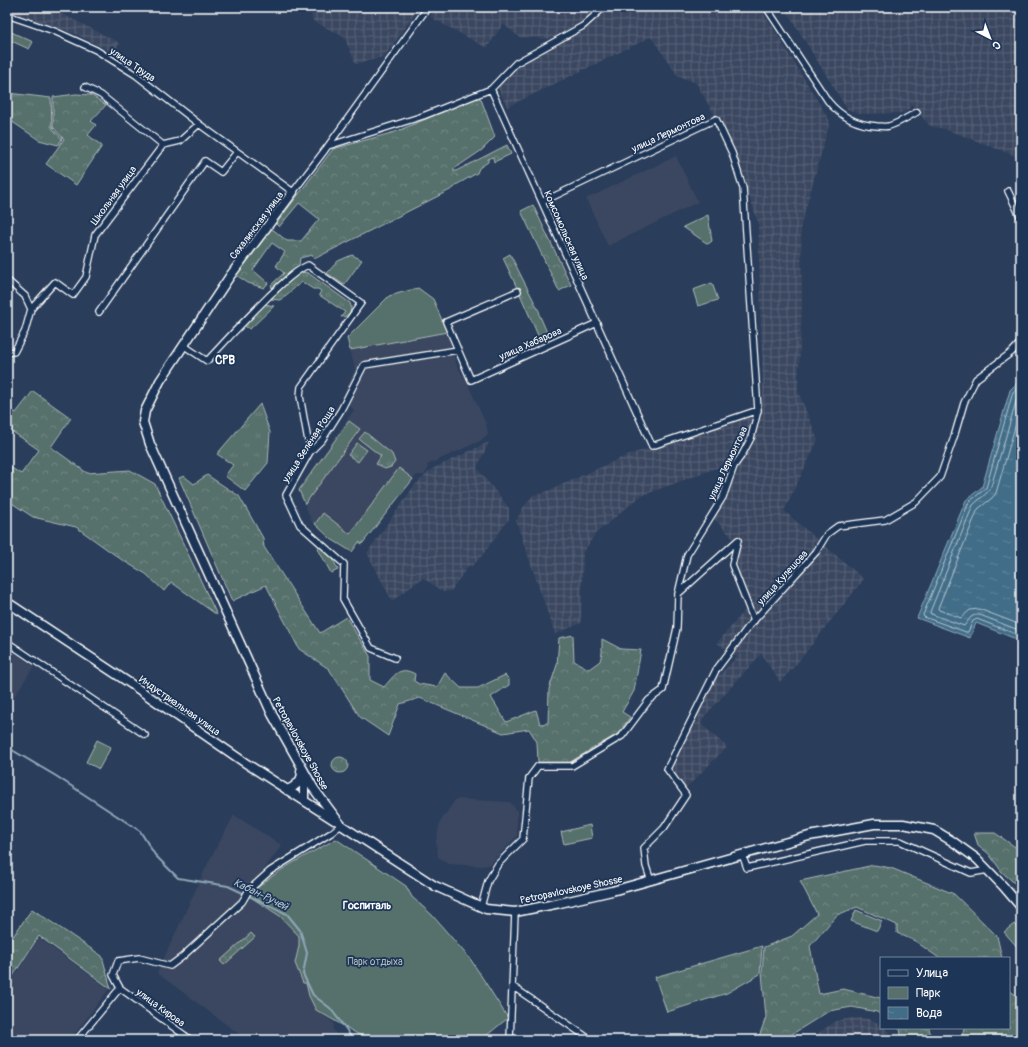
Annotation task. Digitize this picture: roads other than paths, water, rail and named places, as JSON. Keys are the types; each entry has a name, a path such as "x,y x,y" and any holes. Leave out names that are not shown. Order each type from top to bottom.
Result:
{"street":[{"name":"Сахалинская улица","path":"162,469 150,444 143,422 145,411 160,381 230,276 328,146 428,7"},
{"path":"328,146 423,116 491,89 516,63 583,26 604,7"},
{"path":"766,7 836,111 851,122 870,126 887,126 897,123 918,112"},
{"name":"улица Труда","path":"7,15 54,31 96,50 136,75 199,124 292,192"},
{"path":"85,87 101,95 163,145 180,141 199,124"},
{"name":"Комсомольская улица","path":"491,89 652,446 758,410"},
{"name":"улица Лермонтова","path":"480,907 488,881 498,864 523,839 529,778 538,766 572,766 610,744 622,736 649,700 663,690 676,628 678,594 687,555 723,497 734,466 751,438 758,410 743,188 732,153 716,119 542,202"},
{"name":"Школьная улица","path":"7,352 14,352 25,331 31,309 55,282 73,295 86,277 95,235 163,145"},
{"path":"99,312 205,161 221,172 237,152"},
{"path":"1008,191 1021,218"},
{"path":"183,345 207,361 275,291 299,270 308,265 360,303 301,387 300,396 310,452"},
{"path":"7,280 25,296 31,309"},
{"path":"458,350 446,322 518,291"},
{"name":"улица Хабарова","path":"458,350 471,380 597,323"},
{"name":"улица Кулешова","path":"651,881 646,866 644,848 664,828 686,795 667,769 716,670 754,621 816,552 827,534 838,526 885,520 916,502 940,477 964,402 976,379 1012,352 1021,342"},
{"name":"улица Зелёная Роща","path":"395,658 372,648 343,599 344,564 300,525 286,495 310,452 322,440 341,410 364,365 458,350"},
{"name":"Petropavlovskoye Shosse","path":"162,469 272,714 314,789 341,825 435,886 486,909 515,912 560,903 651,881 742,854 816,835 874,824 903,824 934,830 952,841 988,870 1021,907"},
{"path":"678,594 738,540 732,565 754,621"},
{"name":"Индустриальная улица","path":"7,602 341,825"},
{"path":"7,642 145,735"},
{"path":"300,764 308,802 314,799 314,789"},
{"path":"287,790 301,780 302,775"},
{"path":"76,1040 120,988 113,975 118,961 139,958 170,966 182,958 242,902 248,890 270,871 331,833 341,825"},
{"path":"742,854 747,868 865,841 900,841 971,873 988,870"},
{"path":"510,1040 515,912"},
{"path":"512,986 591,1040"},
{"name":"улица Кирова","path":"120,988 191,1040"},
{"path":"7,1035 12,1040"},
{"path":"81,1035 88,1040"}],"water":[{"path":"1021,379 1021,641 976,623 970,638 917,618 966,500 982,487 1010,390"}],"waterway":[{"name":"Кабан-Ручей","path":"7,747 56,776 140,831 155,855 178,878 228,886 287,914 300,930 307,953 303,974 313,995 330,1008 353,1040"}],"district":[{"name":"СРВ","path":"225,360"},
{"name":"Госпиталь","path":"367,905"}],"park label":[{"name":"Парк отдыха","path":"375,961"}]}
